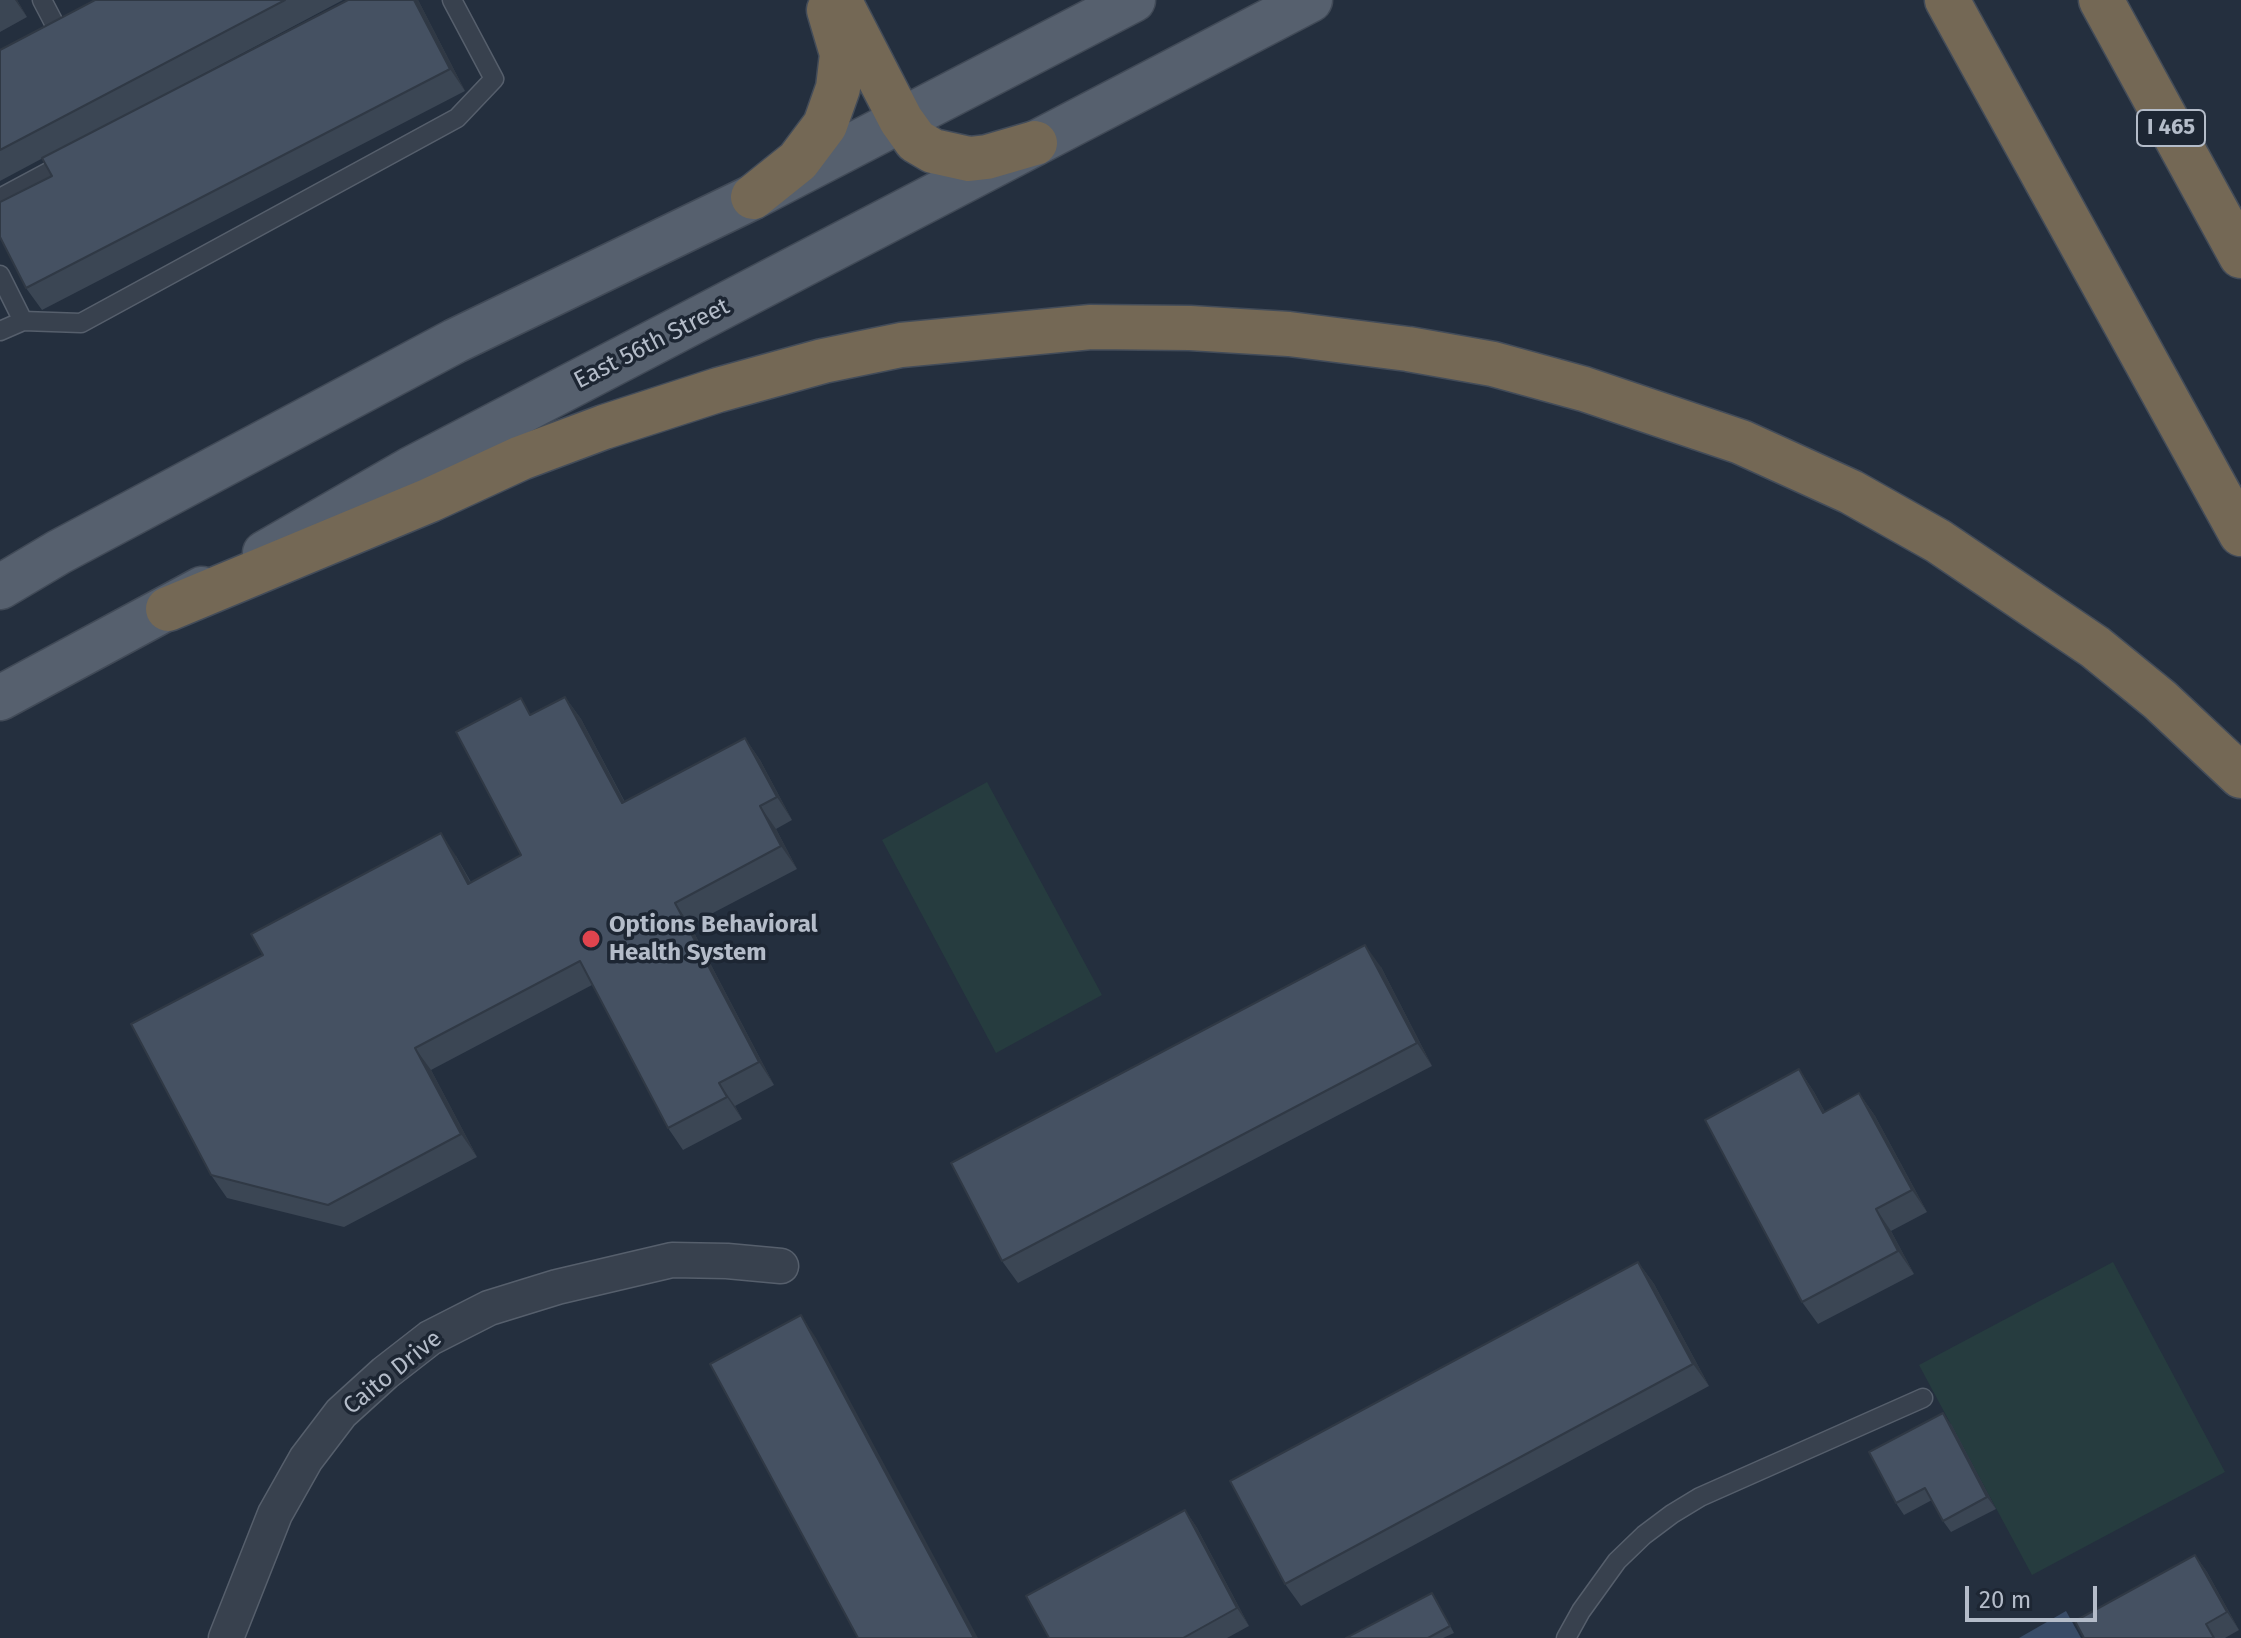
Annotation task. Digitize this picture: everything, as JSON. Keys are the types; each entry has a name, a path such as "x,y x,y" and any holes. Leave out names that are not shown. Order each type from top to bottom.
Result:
{"highway":[{"path":"753,197 798,161 825,125 838,88 842,54 827,0"},
{"path":"839,0 901,120 916,141 933,151 969,159 1035,143"},
{"path":"1947,0 2241,534"},
{"name":"I 465","path":"2101,0 2241,256"},
{"path":"168,609 430,500 521,458 718,390 823,361 901,345 1091,327 1190,328 1289,334 1408,349 1493,364 1584,389 1741,442 1851,492 1938,541 2095,647 2160,700 2241,776"}],"main road":[{"path":"3,577 59,552 455,341 753,197 1133,0"},
{"name":"East 56th Street","path":"0,698 168,609 411,469 1310,0"}],"street":[{"name":"Caito Drive","path":"226,1638 275,1514 306,1459 341,1413 430,1338 489,1308 557,1287 672,1260 781,1266"}],"lane":[{"path":"42,0 54,23"},
{"path":"0,331 23,321 81,323 457,118 494,79 452,0"},
{"path":"0,198 83,154"},
{"path":"0,275 23,321"},
{"path":"1566,1638 1581,1611 1617,1561 1672,1514 1712,1492 1923,1398"}],"green space":[{"path":"987,782 1102,995 996,1053 882,840"},
{"path":"2113,1262 2225,1472 2032,1575 1919,1365"}],"water":[{"path":"2066,1611 2081,1638 2019,1638"}],"building":[{"path":"95,0 285,0 0,150 0,50"},
{"path":"348,0 414,0 450,69 26,288 0,237 0,202 52,176 42,158"},
{"path":"565,697 622,803 745,738 777,797 760,806 781,846 675,903 759,1062 719,1083 727,1097 668,1128 580,961 415,1048 461,1134 328,1205 211,1175 131,1024 263,955 251,934 441,833 468,884 521,855 456,732 521,698 530,715"},
{"path":"1365,945 1417,1043 1002,1261 951,1163"},
{"path":"1799,1069 1823,1113 1859,1093 1912,1190 1876,1209 1898,1251 1802,1302 1705,1120"},
{"path":"1638,1262 1693,1364 1285,1584 1230,1481"},
{"path":"801,1315 974,1638 858,1638 710,1364"},
{"path":"1943,1413 1987,1497 1943,1521 1925,1488 1896,1503 1869,1452"},
{"path":"1185,1510 1237,1608 1183,1638 1049,1638 1026,1596"},
{"path":"2195,1555 2227,1612 2206,1624 2214,1638 2084,1638 2075,1621"},
{"path":"1432,1593 1450,1626 1428,1638 1346,1638"}],"place":[{"name":"Options Behavioral Health System","path":"591,939"}]}
